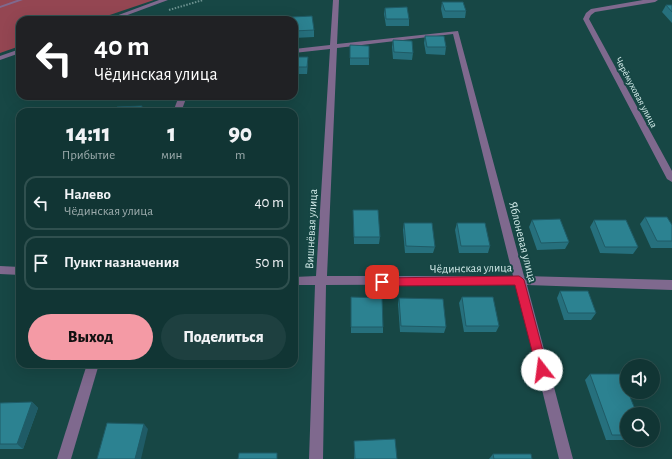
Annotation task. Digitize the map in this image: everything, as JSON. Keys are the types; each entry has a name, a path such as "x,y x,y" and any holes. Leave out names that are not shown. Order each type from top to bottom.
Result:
{"street":[{"path":"119,16 165,0"},
{"name":"Вишнёвая улица","path":"316,459 321,282 335,46 336,0"},
{"name":"Черёмуховая улица","path":"655,0 594,10 588,14 586,19 672,179"},
{"name":"Яблоневая улица","path":"335,46 456,32 566,459"},
{"path":"298,51 335,46"},
{"path":"0,58 16,52"},
{"path":"0,270 16,271"},
{"name":"Чёдинская улица","path":"298,282 519,280 672,285"},
{"path":"64,459 92,368"}],"lane":[{"path":"0,7 21,0"}],"path":[{"path":"168,10 203,0"}],"shaded area":[{"path":"0,0 154,0 107,16 16,16 16,47 0,53"}],"building":[{"path":"442,2 463,2 466,11 445,11"},
{"path":"666,5 672,5 672,12"},
{"path":"407,7 409,19 386,19 385,8"},
{"path":"312,16 314,30 298,31 298,17"},
{"path":"425,36 444,36 446,47 427,47"},
{"path":"393,40 412,41 413,53 394,52"},
{"path":"350,45 369,46 369,58 350,58"},
{"path":"298,57 308,57 307,67 298,67"},
{"path":"142,106 141,108 117,107"},
{"path":"353,210 378,210 380,237 354,237"},
{"path":"645,217 667,217 672,225 672,241 657,241"},
{"path":"560,219 569,242 541,243 532,220"},
{"path":"594,220 626,220 638,247 605,247"},
{"path":"404,223 432,223 435,247 406,246"},
{"path":"457,223 485,223 490,246 461,246"},
{"path":"560,291 588,291 596,313 568,313"},
{"path":"351,297 382,298 383,327 351,327"},
{"path":"462,297 493,297 499,326 466,326"},
{"path":"399,298 443,299 446,327 401,326"},
{"path":"590,374 620,374 620,399 631,399 634,407 620,407 620,435 612,435"},
{"path":"32,402 17,444 0,444 0,403"},
{"path":"107,423 144,424 135,459 97,459"},
{"path":"395,439 397,459 355,459 354,441"},
{"path":"239,453 277,453 277,459 238,459"},
{"path":"493,454 531,454 532,459 494,459"}],"route":[{"path":"382,282 519,280 542,370"}]}
